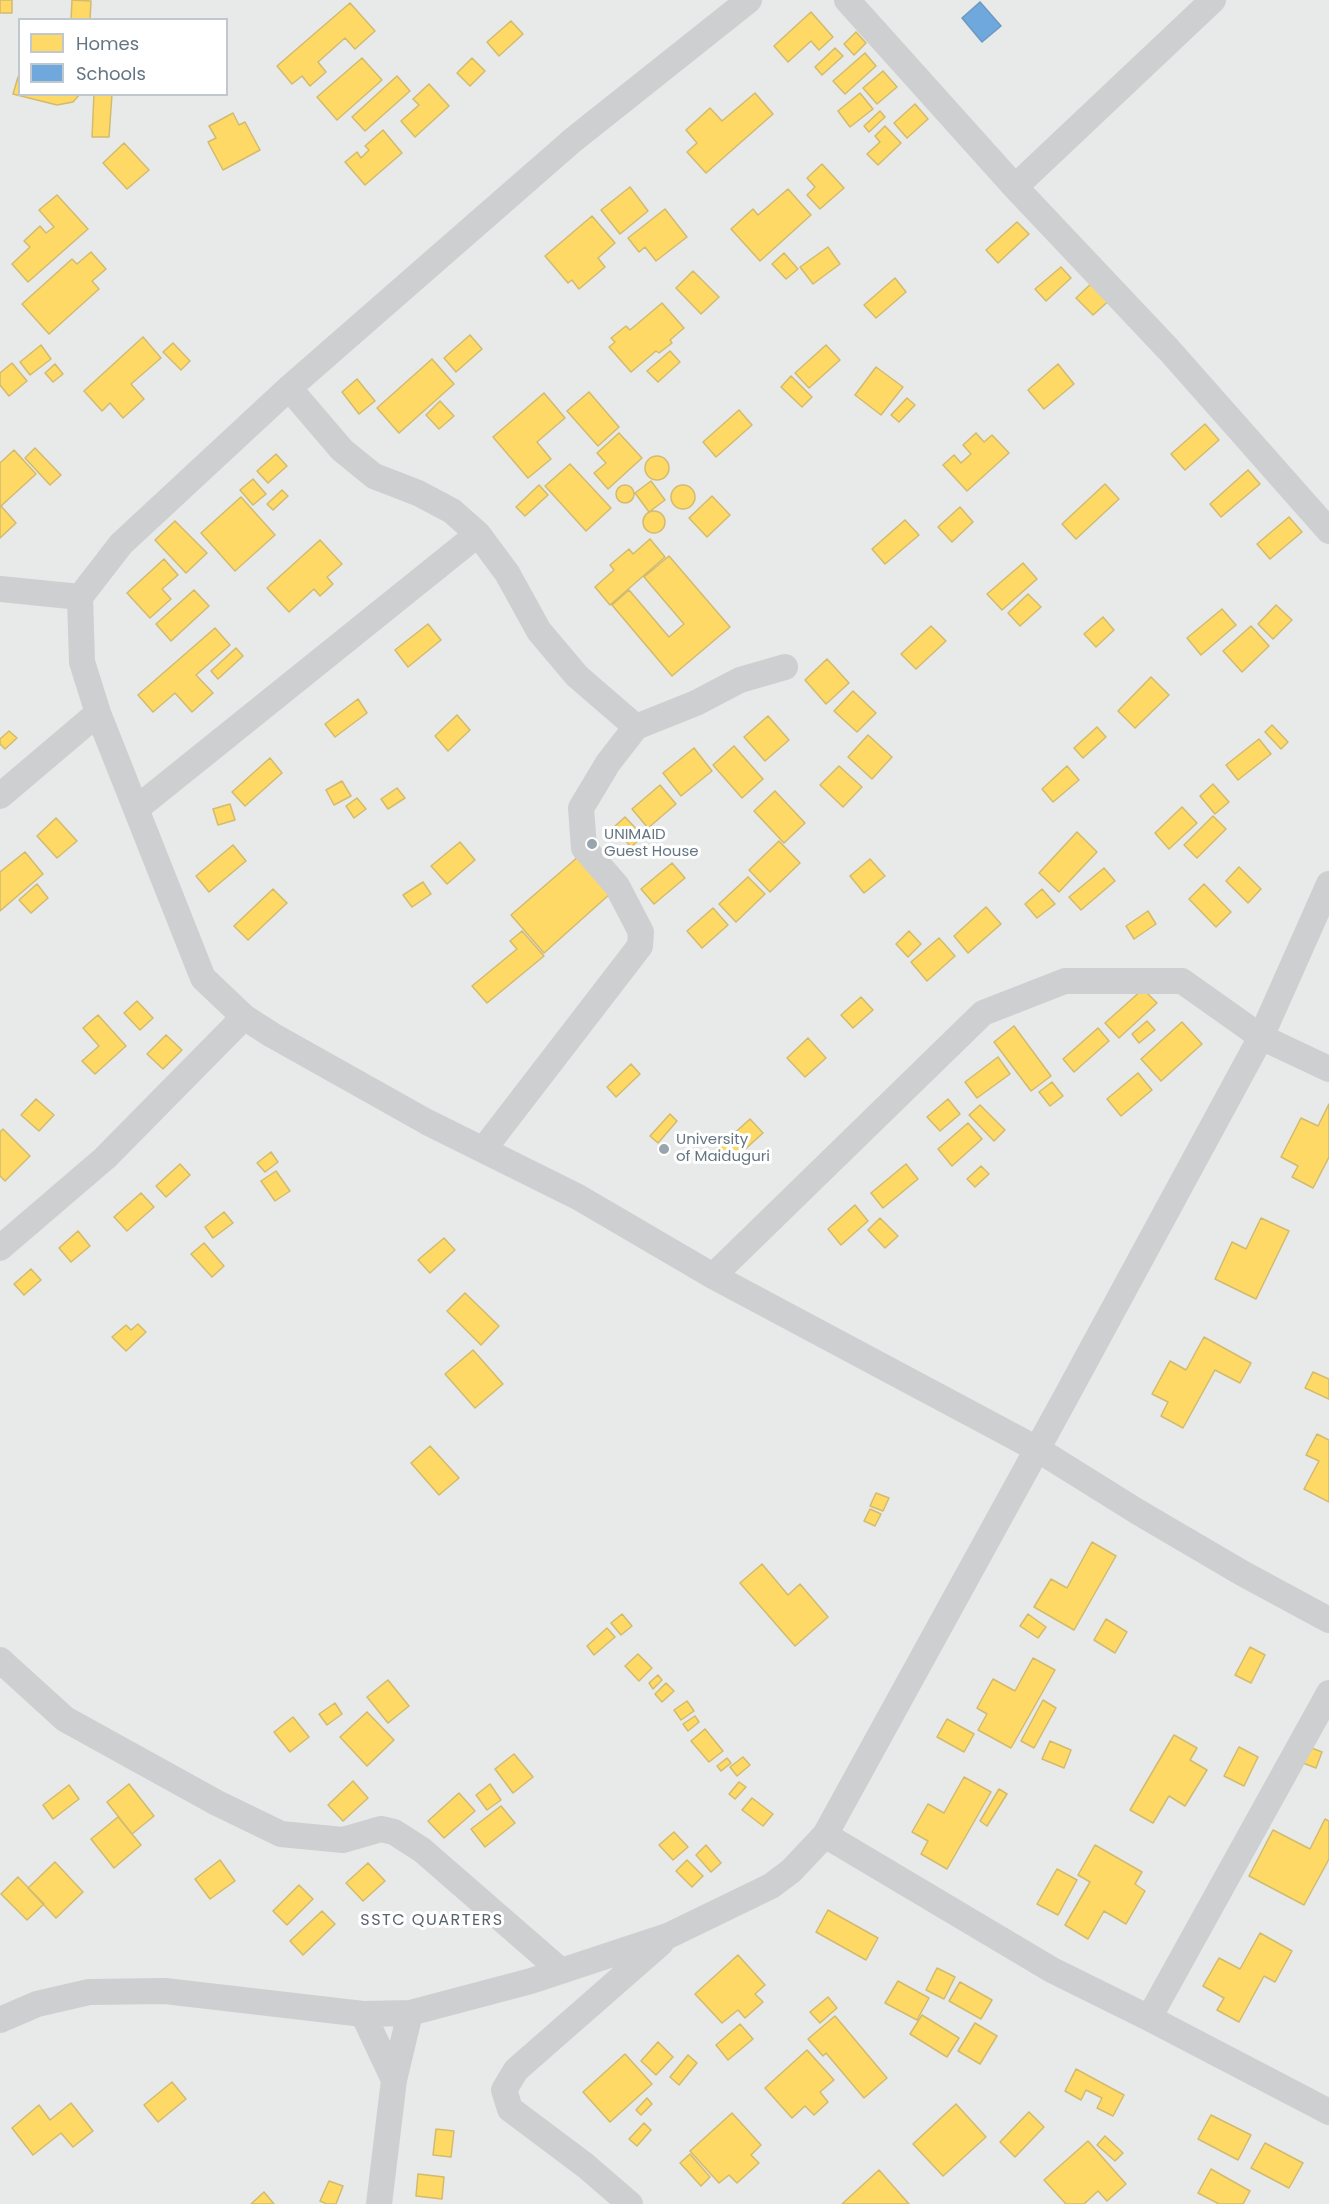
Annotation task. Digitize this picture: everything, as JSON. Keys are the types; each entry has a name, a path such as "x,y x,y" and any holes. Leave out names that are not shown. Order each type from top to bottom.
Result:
{"street":[{"path":"749,0 573,140 289,388 121,544 80,597 82,662 98,713 203,978 244,1017 427,1122 578,1197 713,1276 1037,1449 1242,1573 1328,1617"},
{"path":"848,0 1015,186 1169,350 1329,531"},
{"path":"1015,186 1213,0"},
{"path":"289,388 342,450 374,476 418,493 452,511 478,534 507,573 539,631 577,676 636,728"},
{"path":"136,809 478,534"},
{"path":"0,589 80,597"},
{"path":"483,1150 640,946 641,932 617,886 584,848 581,808 608,763 636,728 696,703 740,680 784,667"},
{"path":"0,796 98,713"},
{"path":"0,2020 37,2004 89,1992 154,1991 363,2014 411,2013 531,1981 670,1935 771,1886 791,1871 825,1835 1037,1449 1261,1037 1329,884"},
{"path":"713,1276 983,1013 1065,981 1182,981 1261,1037 1329,1069"},
{"path":"0,1248 105,1158 244,1017"},
{"path":"0,1660 65,1719 217,1803 281,1834 343,1840 381,1830 394,1832 422,1850 560,1970"},
{"path":"1149,2018 1329,1693"},
{"path":"825,1835 1052,1970 1329,2112"},
{"path":"630,2204 586,2166 510,2109 504,2090 516,2070 670,1935"},
{"path":"379,2204 394,2080 411,2013"},
{"path":"363,2014 394,2080"}],"shaded area":[{"name":"University of Maiduguri","path":"0,0 1329,0 1329,2204 0,2204"}],"building: Homes":[{"path":"0,0 12,0 12,13 0,13"},
{"path":"72,0 91,1 90,18 71,18"},
{"path":"350,3 375,31 355,49 345,38 318,62 326,72 310,86 302,76 292,84 277,66"},
{"path":"811,12 833,37 819,50 811,41 788,62 774,46"},
{"path":"511,21 523,34 499,56 487,42"},
{"path":"856,32 866,43 854,55 844,44"},
{"path":"835,48 843,56 822,75 815,67"},
{"path":"865,53 876,66 845,94 833,81"},
{"path":"362,58 382,80 337,120 317,97"},
{"path":"472,58 485,71 470,86 457,73"},
{"path":"883,71 897,87 877,104 863,88"},
{"path":"397,76 410,91 365,131 352,117"},
{"path":"18,77 18,95 13,94"},
{"path":"429,84 449,106 415,137 401,121 419,105 413,99"},
{"path":"755,93 773,114 706,173 687,152 697,143 686,130 710,108 722,121"},
{"path":"860,93 873,109 850,127 838,111"},
{"path":"21,96 78,96 73,102 57,105"},
{"path":"94,96 112,96 109,137 92,137"},
{"path":"915,104 928,119 907,138 894,123"},
{"path":"880,111 885,117 869,132 864,126"},
{"path":"233,113 239,125 245,122 260,150 223,170 208,142 216,138 209,126"},
{"path":"885,126 901,143 878,165 867,154 880,142 875,136"},
{"path":"383,130 402,153 365,185 345,162 357,152 361,158 369,150 365,146"},
{"path":"124,143 149,170 127,189 103,163"},
{"path":"822,164 844,188 820,209 807,195 815,187 807,178"},
{"path":"630,187 648,211 620,234 601,210"},
{"path":"788,189 811,215 760,261 731,229 753,209 758,215"},
{"path":"57,195 88,229 28,282 12,264 30,247 24,241 40,226 46,233 54,227 39,210"},
{"path":"665,209 687,237 656,261 645,247 639,252 628,238"},
{"path":"592,216 615,243 598,258 605,267 579,289 572,280 568,283 545,256"},
{"path":"1017,222 1029,234 998,263 986,250"},
{"path":"828,247 840,264 813,284 800,267"},
{"path":"91,252 106,269 92,281 99,289 49,334 22,304 72,259 77,264"},
{"path":"784,253 798,269 786,279 772,264"},
{"path":"1061,267 1071,278 1046,301 1035,289"},
{"path":"693,271 719,297 701,314 676,288"},
{"path":"895,278 906,292 876,318 864,305"},
{"path":"1095,280 1112,298 1093,315 1076,298"},
{"path":"662,303 684,328 670,340 672,343 659,353 656,351 631,372 609,347 615,342 611,338 626,326 630,330"},
{"path":"470,335 482,349 456,372 444,358"},
{"path":"143,337 161,358 131,384 144,399 123,418 110,403 102,411 84,391"},
{"path":"173,343 190,361 181,370 163,352"},
{"path":"41,345 51,359 30,375 20,362"},
{"path":"826,345 840,360 809,388 795,373"},
{"path":"670,351 680,362 658,382 647,371"},
{"path":"432,359 454,384 399,433 377,408"},
{"path":"12,363 27,381 9,396 0,385 0,373"},
{"path":"55,364 63,374 53,382 45,373"},
{"path":"1058,364 1074,384 1044,409 1028,390"},
{"path":"876,367 903,387 881,415 855,395"},
{"path":"791,376 812,397 802,407 781,387"},
{"path":"357,379 375,401 359,414 342,392"},
{"path":"589,392 619,427 598,446 567,411"},
{"path":"544,393 565,418 537,442 551,459 528,478 493,437"},
{"path":"907,398 915,405 899,422 891,415"},
{"path":"440,401 454,416 439,429 426,415"},
{"path":"739,410 752,425 716,457 703,442"},
{"path":"1205,424 1219,440 1185,470 1171,454"},
{"path":"619,433 642,458 608,489 594,473 606,463 597,453"},
{"path":"976,433 984,442 992,435 1009,453 967,491 943,465 954,455 961,463 971,454 963,445"},
{"path":"35,448 61,475 50,485 25,458"},
{"path":"14,450 36,474 1,506 16,523 0,538 0,463"},
{"path":"276,454 287,466 268,483 257,471"},
{"path":"657,456 666,459 669,468 666,477 657,480 648,477 645,468 648,459"},
{"path":"570,464 611,508 586,531 545,486"},
{"path":"1248,470 1260,484 1221,517 1210,504"},
{"path":"253,479 266,494 253,505 240,490"},
{"path":"651,481 665,500 649,512 635,493"},
{"path":"1105,484 1119,499 1076,539 1062,524"},
{"path":"539,485 548,495 525,516 516,507"},
{"path":"625,485 631,488 634,494 631,500 625,503 619,500 616,494 619,488"},
{"path":"683,485 692,488 695,497 692,506 683,509 674,506 671,497 674,488"},
{"path":"282,490 288,496 273,510 267,504"},
{"path":"712,496 730,515 707,537 689,518"},
{"path":"241,497 275,535 235,571 201,533"},
{"path":"960,507 973,522 952,542 938,527"},
{"path":"654,511 664,518 665,522 658,532 654,533 644,526 643,522 650,512"},
{"path":"1289,517 1302,532 1270,559 1257,544"},
{"path":"905,520 919,535 885,564 872,549"},
{"path":"175,521 207,553 186,573 155,540"},
{"path":"650,539 665,557 610,605 595,587 614,570 610,565 629,549 633,554"},
{"path":"320,540 342,564 327,577 333,584 320,596 314,589 289,612 267,588"},
{"path":"669,556 730,627 672,676 612,605 629,590 669,637 684,624 644,577"},
{"path":"164,559 178,575 162,589 171,599 150,618 127,593"},
{"path":"1023,563 1037,579 1002,610 987,594"},
{"path":"194,590 209,606 171,641 156,624"},
{"path":"1028,594 1041,607 1020,626 1008,613"},
{"path":"1276,605 1292,620 1273,639 1258,624"},
{"path":"1222,609 1236,625 1201,655 1187,638"},
{"path":"1103,617 1114,630 1096,647 1084,634"},
{"path":"428,624 441,640 408,667 395,650"},
{"path":"931,626 946,641 916,669 901,654"},
{"path":"1251,626 1269,646 1242,672 1223,651"},
{"path":"215,628 230,645 196,675 213,693 192,712 175,693 153,712 138,695"},
{"path":"236,648 243,656 218,679 211,671"},
{"path":"827,659 849,683 826,704 805,680"},
{"path":"1151,677 1169,695 1135,728 1118,711"},
{"path":"853,691 876,713 857,732 834,711"},
{"path":"358,699 367,713 335,737 325,724"},
{"path":"457,715 470,730 448,751 435,736"},
{"path":"768,716 789,740 765,761 744,737"},
{"path":"1272,725 1288,742 1281,749 1265,732"},
{"path":"1097,727 1106,737 1083,758 1074,748"},
{"path":"9,731 17,738 5,749 0,744 0,739"},
{"path":"868,735 892,757 872,779 848,757"},
{"path":"1259,739 1271,754 1238,780 1226,765"},
{"path":"734,746 763,779 742,798 713,765"},
{"path":"694,748 712,771 681,796 663,773"},
{"path":"270,758 282,773 245,806 232,792"},
{"path":"839,766 862,787 843,807 820,785"},
{"path":"1067,766 1079,780 1053,802 1042,789"},
{"path":"342,781 351,796 334,805 326,790"},
{"path":"1213,784 1229,802 1215,814 1200,796"},
{"path":"660,785 676,804 648,828 632,809"},
{"path":"397,788 405,798 388,809 381,799"},
{"path":"775,791 805,823 784,843 754,811"},
{"path":"357,798 366,809 354,818 346,806"},
{"path":"230,804 235,820 218,825 213,809"},
{"path":"1182,807 1197,823 1169,849 1155,833"},
{"path":"1213,816 1226,829 1197,858 1184,845"},
{"path":"625,817 643,836 631,847 614,827"},
{"path":"56,818 77,841 57,858 37,836"},
{"path":"1077,832 1097,852 1059,892 1039,873"},
{"path":"779,841 800,863 770,892 749,870"},
{"path":"460,842 475,860 447,884 431,866"},
{"path":"233,845 246,861 209,892 196,876"},
{"path":"25,852 43,874 0,911 0,872"},
{"path":"579,856 611,893 544,953 511,915"},
{"path":"870,859 885,876 864,893 850,876"},
{"path":"672,863 685,878 654,904 641,889"},
{"path":"1239,867 1261,889 1248,903 1226,881"},
{"path":"1104,868 1115,881 1081,910 1069,897"},
{"path":"748,877 765,894 736,922 719,904"},
{"path":"423,882 431,894 412,907 403,895"},
{"path":"37,884 48,898 31,913 19,900"},
{"path":"1204,884 1231,912 1216,927 1189,899"},
{"path":"273,889 287,903 248,940 234,926"},
{"path":"1042,889 1055,904 1037,918 1025,904"},
{"path":"986,907 1001,924 968,953 954,936"},
{"path":"713,908 728,925 702,948 687,931"},
{"path":"1148,911 1156,924 1134,939 1126,926"},
{"path":"522,931 544,956 487,1003 472,986 517,949 510,941"},
{"path":"909,931 921,944 908,957 896,944"},
{"path":"939,938 955,956 927,981 911,962"},
{"path":"1143,989 1157,1003 1119,1038 1105,1023"},
{"path":"861,997 873,1010 853,1028 841,1015"},
{"path":"137,1001 153,1018 140,1030 124,1013"},
{"path":"98,1015 126,1046 95,1074 82,1061 99,1046 83,1028"},
{"path":"1147,1021 1155,1030 1139,1043 1132,1034"},
{"path":"1182,1022 1202,1044 1161,1081 1141,1059"},
{"path":"1014,1026 1051,1076 1031,1091 994,1042"},
{"path":"1098,1028 1109,1041 1074,1072 1063,1059"},
{"path":"166,1035 182,1050 163,1069 147,1054"},
{"path":"808,1038 826,1058 805,1077 787,1058"},
{"path":"998,1057 1010,1074 977,1098 965,1082"},
{"path":"631,1064 640,1074 616,1097 607,1087"},
{"path":"1138,1073 1152,1090 1121,1116 1107,1099"},
{"path":"1052,1082 1063,1096 1050,1106 1039,1092"},
{"path":"36,1099 54,1115 39,1131 21,1115"},
{"path":"948,1099 960,1114 940,1131 927,1117"},
{"path":"1329,1104 1329,1157 1313,1188 1292,1177 1298,1166 1281,1157 1301,1118 1318,1126"},
{"path":"980,1105 1005,1130 994,1141 969,1115"},
{"path":"670,1114 677,1121 658,1143 650,1136"},
{"path":"750,1119 763,1133 731,1162 718,1148"},
{"path":"968,1123 982,1139 952,1166 938,1149"},
{"path":"3,1129 30,1156 5,1181 0,1176 0,1132"},
{"path":"271,1152 278,1162 265,1172 257,1163"},
{"path":"180,1164 190,1175 166,1197 156,1186"},
{"path":"906,1164 918,1179 883,1208 871,1193"},
{"path":"981,1166 989,1174 975,1187 967,1179"},
{"path":"276,1171 290,1191 275,1201 261,1181"},
{"path":"141,1193 154,1207 127,1231 114,1217"},
{"path":"855,1205 868,1221 841,1245 828,1229"},
{"path":"224,1212 233,1223 213,1238 205,1227"},
{"path":"880,1218 898,1236 885,1248 868,1230"},
{"path":"1261,1218 1289,1231 1256,1299 1215,1279 1232,1242 1246,1249"},
{"path":"78,1231 90,1246 71,1262 59,1248"},
{"path":"444,1238 455,1250 430,1273 418,1260"},
{"path":"204,1243 224,1266 212,1277 191,1254"},
{"path":"31,1269 41,1280 24,1295 14,1284"},
{"path":"465,1293 499,1326 481,1345 447,1311"},
{"path":"138,1324 146,1332 126,1351 112,1337 126,1325 131,1330"},
{"path":"1204,1337 1251,1363 1240,1383 1215,1370 1183,1428 1161,1416 1168,1402 1152,1394 1170,1361 1186,1370"},
{"path":"473,1350 503,1384 475,1408 445,1374"},
{"path":"1313,1372 1329,1379 1329,1399 1305,1388"},
{"path":"1317,1434 1329,1440 1329,1502 1304,1489 1319,1461 1306,1455"},
{"path":"430,1446 459,1478 439,1495 411,1463"},
{"path":"876,1493 889,1498 883,1511 870,1506"},
{"path":"870,1509 881,1514 875,1526 864,1521"},
{"path":"1092,1542 1116,1556 1074,1630 1034,1607 1051,1579 1067,1588"},
{"path":"762,1564 788,1595 800,1584 828,1617 795,1646 740,1583"},
{"path":"622,1614 632,1626 621,1635 611,1623"},
{"path":"1028,1614 1046,1627 1038,1638 1020,1626"},
{"path":"1106,1619 1127,1632 1115,1653 1094,1640"},
{"path":"607,1628 615,1637 594,1655 587,1646"},
{"path":"1250,1647 1265,1655 1251,1683 1235,1675"},
{"path":"638,1654 652,1668 639,1681 625,1666"},
{"path":"1033,1658 1055,1670 1011,1748 978,1730 987,1714 977,1708 993,1679 1015,1691"},
{"path":"658,1675 662,1680 653,1689 649,1683"},
{"path":"388,1680 409,1706 388,1723 367,1697"},
{"path":"666,1683 674,1691 662,1702 655,1694"},
{"path":"1043,1700 1056,1708 1034,1748 1021,1741"},
{"path":"687,1701 694,1711 681,1720 674,1710"},
{"path":"335,1703 342,1714 327,1725 319,1714"},
{"path":"367,1712 394,1740 367,1766 340,1737"},
{"path":"695,1716 699,1722 688,1731 683,1724"},
{"path":"293,1717 309,1737 290,1752 274,1732"},
{"path":"947,1719 974,1734 964,1752 937,1737"},
{"path":"705,1729 723,1751 709,1762 691,1741"},
{"path":"1174,1735 1197,1748 1190,1760 1207,1770 1185,1806 1169,1796 1153,1823 1130,1810"},
{"path":"1050,1741 1071,1750 1064,1768 1042,1759"},
{"path":"1239,1747 1258,1757 1244,1786 1224,1776"},
{"path":"1309,1747 1322,1752 1316,1768 1303,1763"},
{"path":"514,1754 533,1777 513,1793 495,1769"},
{"path":"743,1757 750,1765 737,1776 730,1767"},
{"path":"727,1758 731,1763 721,1771 717,1766"},
{"path":"964,1777 991,1792 947,1869 921,1854 928,1841 912,1832 928,1804 944,1813"},
{"path":"353,1781 368,1798 343,1821 328,1805"},
{"path":"739,1782 746,1787 735,1799 729,1794"},
{"path":"129,1784 154,1816 132,1834 107,1802"},
{"path":"490,1784 501,1800 487,1810 476,1795"},
{"path":"69,1785 79,1799 53,1819 43,1805"},
{"path":"999,1789 1007,1794 987,1826 980,1821"},
{"path":"459,1793 475,1811 444,1838 428,1821"},
{"path":"752,1798 773,1814 763,1826 742,1810"},
{"path":"501,1806 515,1823 485,1847 471,1829"},
{"path":"118,1817 141,1845 114,1868 91,1839"},
{"path":"1325,1819 1329,1821 1329,1859 1304,1905 1249,1876 1273,1830 1310,1849"},
{"path":"674,1832 688,1847 673,1860 659,1845"},
{"path":"706,1845 721,1863 711,1872 696,1855"},
{"path":"1095,1845 1142,1872 1135,1884 1145,1891 1126,1924 1104,1911 1088,1939 1065,1925 1090,1882 1078,1875"},
{"path":"220,1860 235,1881 210,1899 195,1879"},
{"path":"687,1860 703,1876 692,1887 676,1871"},
{"path":"55,1862 83,1892 56,1918 28,1888"},
{"path":"368,1863 385,1881 363,1901 346,1883"},
{"path":"1057,1869 1077,1880 1058,1915 1037,1904"},
{"path":"18,1877 44,1904 27,1920 1,1894"},
{"path":"299,1885 313,1899 287,1925 273,1911"},
{"path":"828,1910 878,1938 866,1960 816,1932"},
{"path":"322,1911 335,1924 303,1955 290,1941"},
{"path":"1260,1933 1292,1951 1275,1982 1264,1976 1239,2022 1217,2010 1224,1998 1203,1986 1219,1958 1240,1969"},
{"path":"738,1955 765,1985 755,1994 763,2002 745,2018 738,2010 722,2023 695,1994"},
{"path":"937,1968 955,1977 944,1999 926,1990"},
{"path":"898,1981 929,1998 917,2020 885,2003"},
{"path":"960,1982 992,2000 981,2019 949,2001"},
{"path":"828,1997 837,2008 820,2023 810,2012"},
{"path":"922,2015 959,2038 947,2057 910,2034"},
{"path":"835,2016 887,2078 864,2098 826,2053 823,2056 808,2039"},
{"path":"975,2023 997,2036 980,2064 958,2051"},
{"path":"740,2024 753,2039 728,2060 716,2045"},
{"path":"658,2042 673,2057 656,2075 641,2061"},
{"path":"807,2050 834,2080 820,2092 828,2102 814,2115 805,2106 792,2118 765,2088"},
{"path":"625,2054 652,2084 610,2122 583,2092"},
{"path":"688,2055 697,2063 679,2085 670,2077"},
{"path":"1076,2069 1124,2095 1113,2116 1097,2108 1102,2098 1086,2090 1081,2100 1065,2091"},
{"path":"172,2082 186,2099 158,2122 144,2105"},
{"path":"647,2098 652,2104 641,2115 636,2110"},
{"path":"71,2103 93,2131 73,2147 61,2133 33,2155 12,2128 39,2105 50,2120"},
{"path":"956,2104 986,2137 943,2176 913,2144"},
{"path":"1029,2112 1044,2127 1015,2157 1000,2142"},
{"path":"732,2113 761,2145 751,2155 759,2163 737,2183 729,2175 719,2183 690,2151"},
{"path":"1211,2115 1251,2135 1238,2160 1198,2139"},
{"path":"644,2123 651,2130 637,2146 629,2139"},
{"path":"436,2129 454,2131 451,2157 433,2155"},
{"path":"1105,2136 1123,2153 1115,2161 1097,2145"},
{"path":"1088,2141 1126,2184 1107,2201 1098,2191 1084,2204 1066,2204 1044,2180"},
{"path":"1265,2143 1303,2163 1289,2188 1251,2168"},
{"path":"690,2154 710,2177 701,2186 680,2163"},
{"path":"1211,2169 1250,2191 1243,2204 1219,2204 1198,2193"},
{"path":"879,2170 909,2204 842,2204"},
{"path":"418,2174 444,2177 442,2199 416,2196"},
{"path":"329,2181 343,2186 336,2204 320,2201"},
{"path":"264,2192 274,2204 251,2204"}],"building: Schools":[{"path":"980,2 1001,26 982,42 962,18"}],"place":[{"name":"UNIMAID Guest House","path":"592,844"},
{"name":"University of Maiduguri","path":"664,1149"}],"district":[{"name":"SSTC QUARTERS","path":"432,1921"}]}
